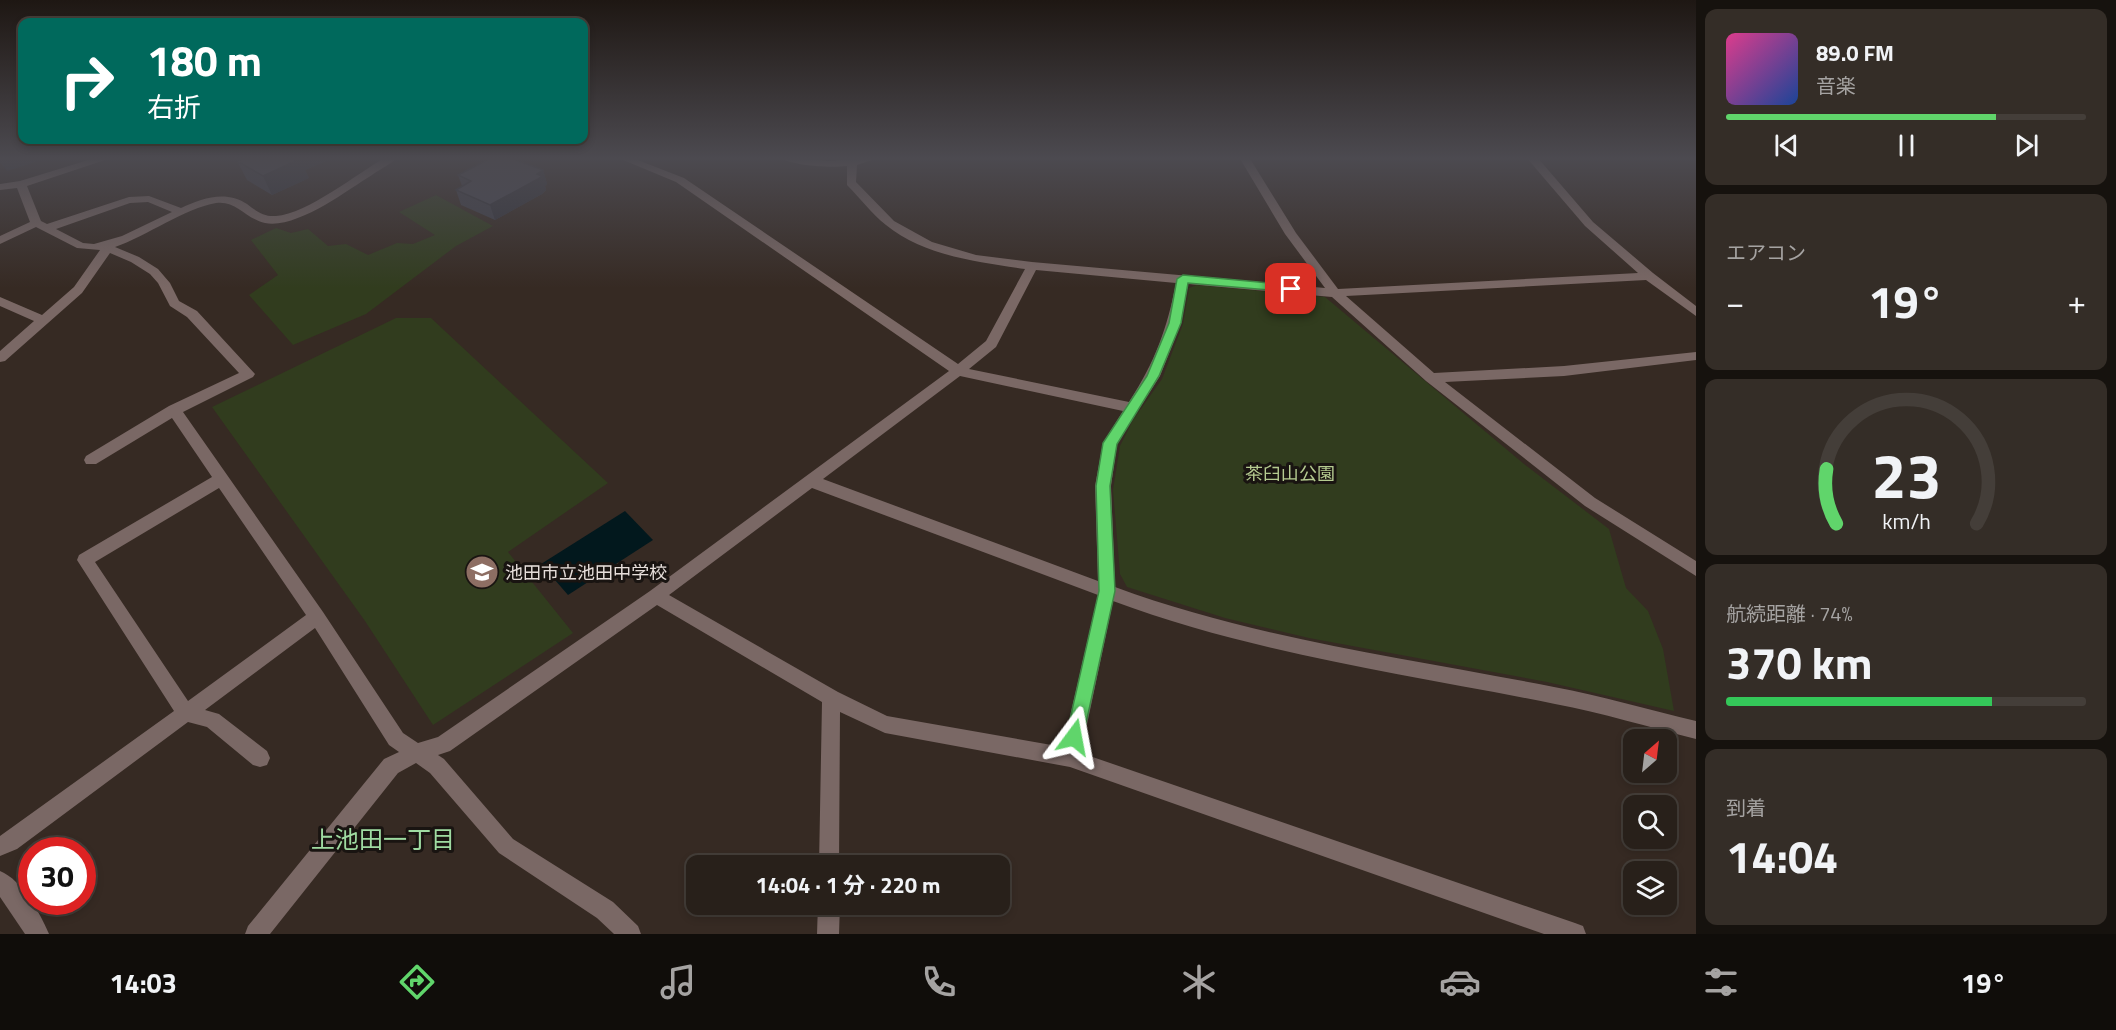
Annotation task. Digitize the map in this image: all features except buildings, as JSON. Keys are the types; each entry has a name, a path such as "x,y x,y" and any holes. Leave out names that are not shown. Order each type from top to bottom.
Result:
{"street":[{"path":"29,201 41,225 83,247 107,248 136,258 161,278 168,296 180,311 192,314 248,374 174,410 91,460"},
{"path":"0,240 41,225 127,201"},
{"path":"153,201 182,212"},
{"path":"0,358 78,290 107,248 211,201"},
{"path":"232,201 266,220 279,221 324,201"},
{"path":"710,201 958,371 1132,408"},
{"path":"868,201 890,223 928,244 975,258 1032,266 1335,293 1649,276"},
{"path":"1271,201 1291,234 1335,293 1431,378 1590,501 1696,569"},
{"path":"1569,201 1589,224 1649,276 1696,312"},
{"path":"256,934 391,766 417,752 443,745 656,596 958,371 991,344 1032,266"},
{"path":"1070,758 1107,591 1103,486 1110,443 1153,376 1175,323 1183,279"},
{"path":"0,301 44,321"},
{"path":"1431,378 1564,371 1696,356"},
{"path":"174,410 317,617 396,740 437,766 506,846 605,910 630,934"},
{"path":"222,479 85,560 186,713 212,720 260,758"},
{"path":"811,481 1166,613 1267,640 1558,696 1696,730"},
{"path":"656,596 831,698 885,724 1070,758 1574,934"},
{"path":"0,846 10,842 317,617"},
{"path":"829,855 831,698"},
{"path":"0,882 15,898 38,934"},
{"path":"828,915 828,934"}],"green space":[{"path":"424,201 446,201 493,226 456,246 366,314 293,345 249,295 278,275 251,240 276,228 291,233 308,229 328,246 346,244 368,255 397,243 413,244 435,235 399,212"},
{"name":"茶臼山公園","path":"1197,285 1325,297 1524,464 1609,529 1626,588 1648,611 1663,649 1674,711 1547,682 1309,638 1225,618 1127,587 1120,574 1113,490 1120,446 1133,420 1162,379 1183,324 1189,288"},
{"path":"396,318 431,318 608,483 508,552 573,633 433,725 365,621 212,407"}],"water":[{"path":"625,511 653,540 568,595 541,564"}],"place":[{"name":"池田市立池田中学校","path":"482,572"}],"district":[{"name":"上池田一丁目","path":"383,839"}],"route":[{"path":"1074,737 1107,591 1103,486 1110,443 1153,376 1175,323 1183,279 1291,289"}]}
